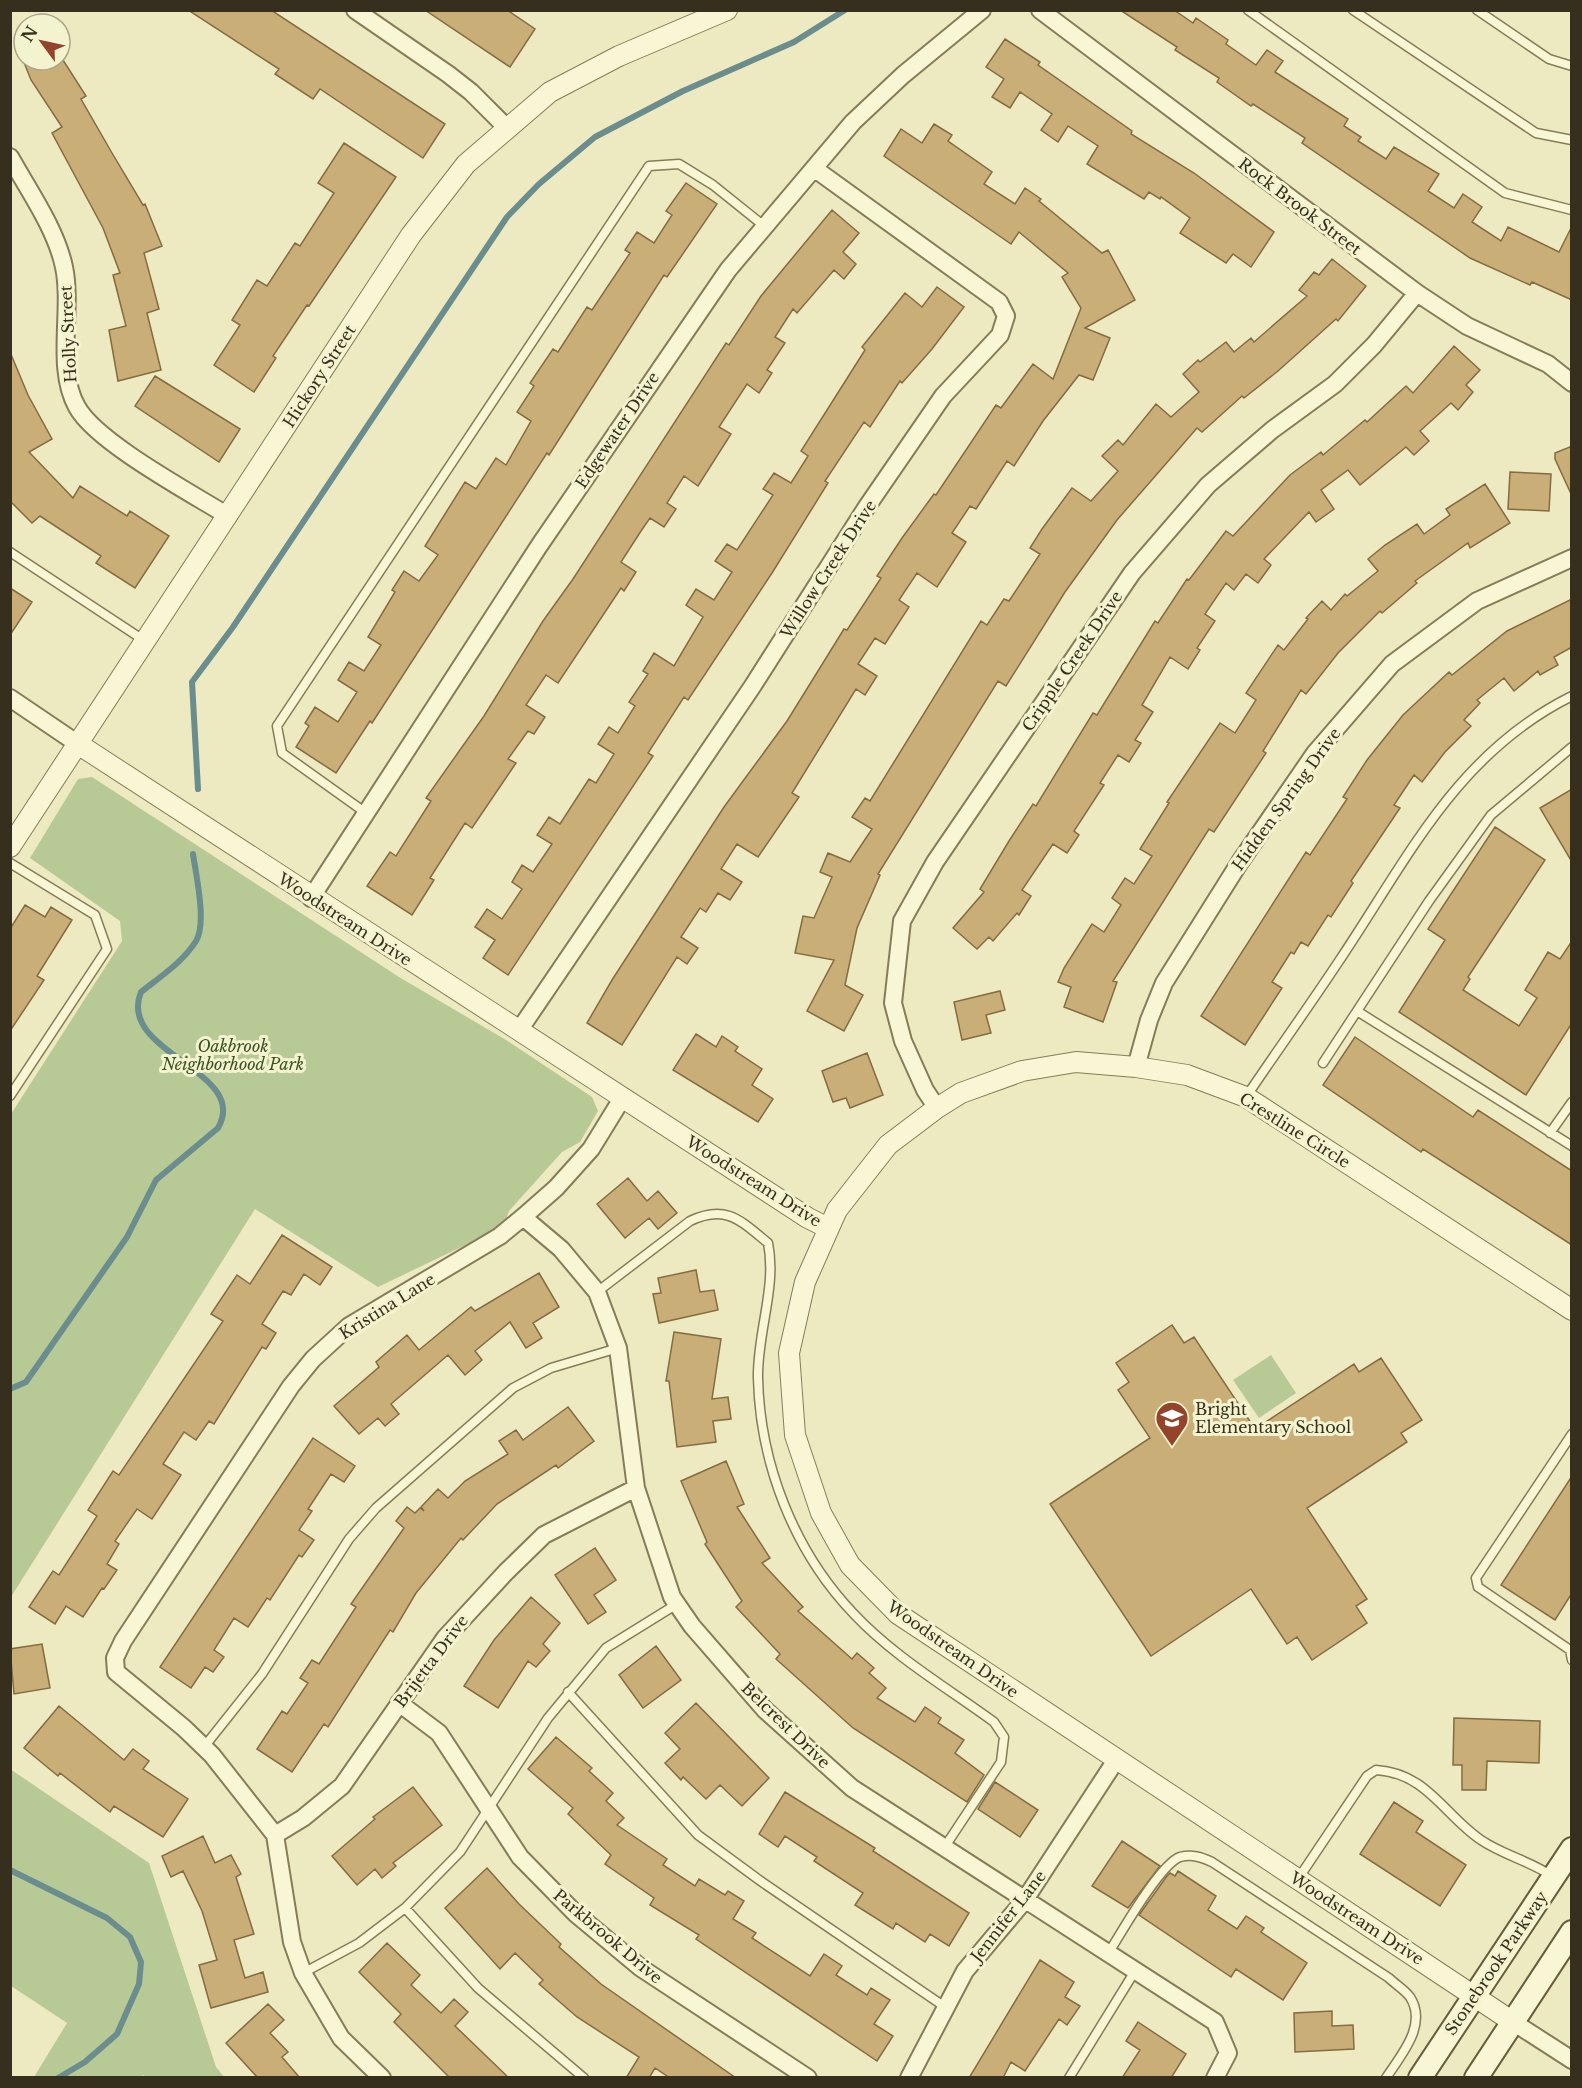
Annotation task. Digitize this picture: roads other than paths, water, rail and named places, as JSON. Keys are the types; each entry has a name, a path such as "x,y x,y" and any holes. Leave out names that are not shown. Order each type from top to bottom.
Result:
{"main road":[{"name":"Stonebrook Parkway","path":"1420,2078 1572,1849"},
{"path":"1476,2078 1572,1932"}],"street":[{"path":"355,10 448,74 471,92 506,127"},
{"name":"Hickory Street","path":"10,847 429,209 466,164 506,127 550,92 619,56 727,10"},
{"name":"Edgewater Drive","path":"311,898 631,407 728,270 816,169 853,122 903,75 982,10"},
{"name":"Rock Brook Street","path":"1050,13 1417,293 1467,326 1548,364 1572,383"},
{"name":"Holly Street","path":"10,156 59,249 64,270 68,380 76,407 96,432 228,516"},
{"name":"Willow Creek Drive","path":"520,1029 745,697 866,507 937,405 1000,335 1006,316 999,302 816,169"},
{"name":"Cripple Creek Drive","path":"937,1108 925,1090 903,1041 893,1003 902,921 935,862 1132,573 1166,531 1216,478 1272,430 1335,384 1374,345 1417,293"},
{"name":"Hidden Spring Drive","path":"1136,1066 1149,1020 1164,983 1240,862 1316,753 1392,664 1478,601 1572,558"},
{"name":"Woodstream Drive","path":"10,698 311,898 520,1029 808,1218 828,1228 805,1282 789,1353 795,1435 821,1513 850,1564 898,1614 1572,2060"},
{"name":"Crestline Circle","path":"828,1228 837,1210 888,1145 961,1093 1022,1071 1076,1062 1136,1066 1187,1075 1246,1097 1570,1307"},
{"name":"Kristina Lane","path":"204,1747 116,1672 115,1658 123,1641 291,1386 313,1359 349,1326 500,1236 523,1217 556,1188 591,1149 623,1097"},
{"name":"Belcrest Drive","path":"523,1217 561,1250 597,1292 618,1348 636,1488 655,1551 677,1604 692,1626 765,1710 852,1788 1215,2022 1228,2053 1215,2078"},
{"name":"Brijetta Drive","path":"275,1835 303,1818 342,1786 445,1638 544,1535 636,1488"},
{"name":"Parkbrook Drive","path":"399,1702 439,1733 520,1857 584,1920 640,1968 808,2078"},
{"path":"204,1747 275,1835 292,1942 303,1973 342,2038 382,2078"},
{"name":"Jennifer Lane","path":"909,2078 965,1971 1024,1901 1116,1760"}],"lane":[{"path":"1248,10 1505,193 1572,210"},
{"path":"1353,10 1536,133 1572,140"},
{"path":"1477,10 1549,59 1572,66"},
{"path":"366,813 282,753 277,726 649,166 680,164 713,185 764,226"},
{"path":"10,552 146,641"},
{"path":"1246,1097 1341,958 1441,805 1466,776 1533,717 1572,696"},
{"path":"1323,1063 1429,901 1491,815 1572,747"},
{"path":"10,862 95,915 107,949 10,1096"},
{"path":"1357,1011 1572,1146"},
{"path":"1550,1132 1572,1101"},
{"path":"597,1292 690,1221 707,1213 731,1216 768,1243 772,1264 758,1376 761,1432 777,1491 817,1569 853,1613 884,1642 994,1722 1004,1737 1001,1762 944,1848"},
{"path":"204,1747 262,1674 349,1539 376,1508 513,1388 551,1368 618,1348"},
{"path":"1572,1434 1476,1578 1478,1587 1571,1649 1572,1660"},
{"path":"303,1973 358,1942 405,1908 460,1852 568,1692 606,1648 677,1604"},
{"path":"568,1692 698,1834 762,1882 945,2007"},
{"path":"1298,1879 1367,1776 1376,1770 1396,1771 1421,1786 1482,1841 1536,1865 1553,1876"},
{"path":"1107,1954 1164,1869 1179,1858 1196,1855 1212,1862 1389,1978 1409,1996 1417,2013 1412,2037 1386,2078"},
{"path":"405,1908 478,1988 584,2078"},
{"path":"1069,2078 1135,1971"}],"waterway":[{"path":"198,789 192,682 233,627 507,217 539,184 595,137 683,91 794,42 845,10"},
{"path":"10,1389 26,1382 127,1237 156,1180 218,1128 223,1108 216,1091 202,1076 163,1047 147,1031 138,1013 141,992 185,956 199,933 201,911 193,854"},
{"path":"10,1870 107,1918 130,1937 141,1962 139,1984 117,2034 85,2062 58,2078"}],"place":[{"name":"Bright Elementary School","path":"1172,1447"}],"park label":[{"name":"Oakbrook Neighborhood Park","path":"233,1055"}]}
